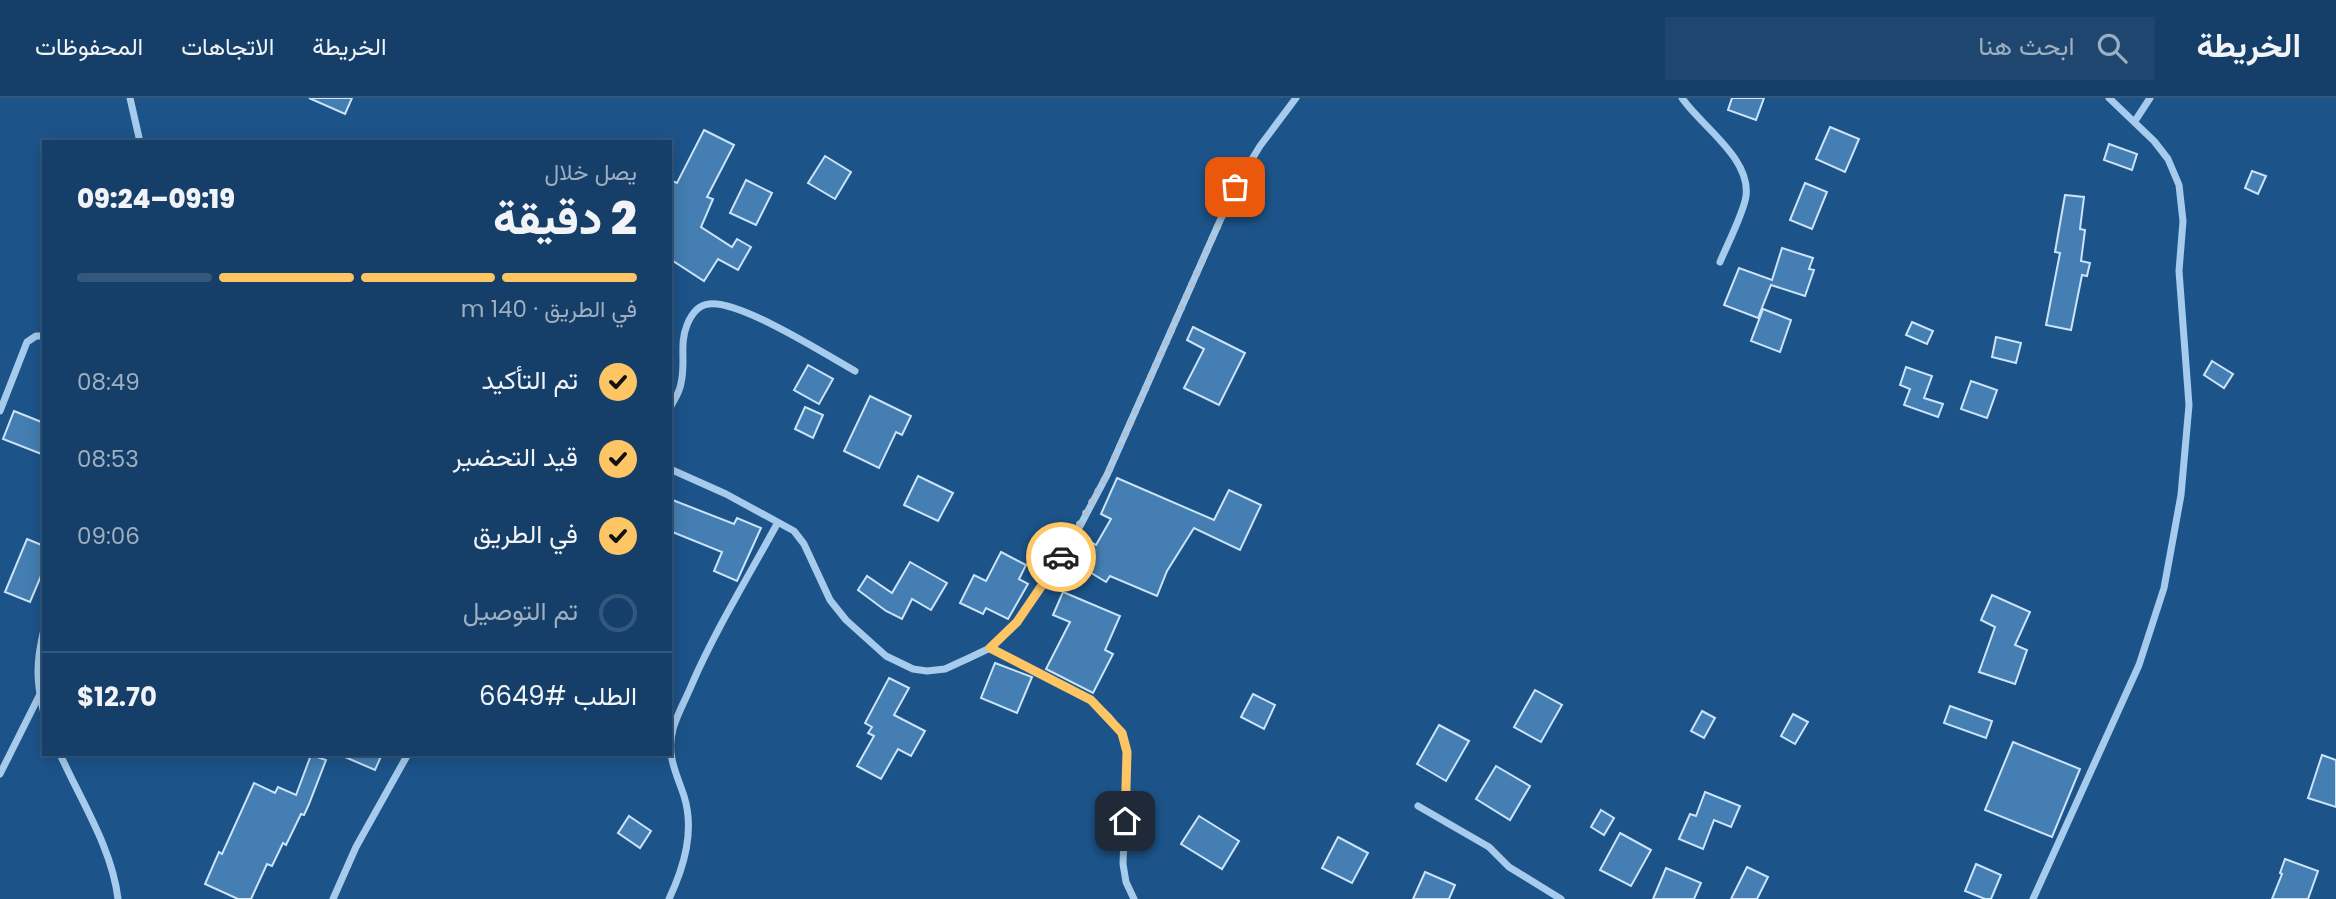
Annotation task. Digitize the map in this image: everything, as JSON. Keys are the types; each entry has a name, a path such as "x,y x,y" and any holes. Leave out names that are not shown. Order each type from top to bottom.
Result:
{"street":[{"path":"130,98 139,140"},
{"path":"672,470 726,494 794,531 804,544 830,600 846,620 886,656 927,671 946,669 990,648 1017,622 1080,526 1107,475 1235,187 1259,146 1297,98"},
{"path":"1682,98 1690,111 1724,145 1745,175 1746,197 1720,262"},
{"path":"2033,899 2139,665 2164,588 2181,495 2189,405 2179,271 2183,221 2179,185 2168,159 2135,121 2109,98"},
{"path":"2135,121 2150,98"},
{"path":"672,404 681,385 682,341 688,323 695,310 708,303 729,306 770,323 855,371"},
{"path":"0,411 27,342 36,336 42,336"},
{"path":"672,740 673,729 713,637 777,524"},
{"path":"42,637 37,658 36,683 42,707"},
{"path":"990,648 1091,700 1122,733 1127,752 1123,864 1126,882 1134,899"},
{"path":"0,774 39,696"},
{"path":"61,756 116,879 118,899"},
{"path":"333,899 356,847 407,756"},
{"path":"669,899 683,868 688,835 685,797 674,772 672,756"},
{"path":"1418,806 1489,847 1509,867 1561,899"}],"building":[{"path":"309,98 352,98 345,114"},
{"path":"1732,98 1764,98 1756,120 1728,110"},
{"path":"1830,127 1859,139 1845,172 1816,159"},
{"path":"704,130 734,145 707,197 713,199 701,227 732,247 737,239 751,247 738,270 718,259 704,281 672,260 672,181 677,183"},
{"path":"2109,144 2137,154 2132,170 2104,160"},
{"path":"825,156 851,172 835,199 808,183"},
{"path":"2252,171 2266,176 2258,194 2245,188"},
{"path":"746,180 772,193 756,225 730,213"},
{"path":"1805,183 1827,192 1812,229 1790,220"},
{"path":"2065,195 2084,197 2080,229 2085,230 2081,261 2090,263 2087,276 2082,275 2071,330 2046,325 2060,253 2055,252"},
{"path":"1782,248 1813,258 1809,269 1814,270 1805,296 1771,285 1758,318 1724,305 1739,268 1772,280"},
{"path":"1763,309 1791,320 1780,352 1751,341"},
{"path":"1912,322 1933,331 1927,344 1906,335"},
{"path":"1193,327 1245,353 1219,405 1184,388 1204,349 1187,340"},
{"path":"1996,337 2021,343 2016,363 1992,357"},
{"path":"2212,361 2233,374 2224,388 2204,375"},
{"path":"808,365 833,379 819,404 794,390"},
{"path":"1906,367 1932,376 1924,398 1943,404 1938,417 1904,405 1910,389 1900,385"},
{"path":"1971,381 1997,390 1987,418 1961,409"},
{"path":"870,396 911,416 902,435 896,432 879,468 844,451"},
{"path":"805,407 823,415 813,438 795,429"},
{"path":"14,411 42,422 42,454 3,439"},
{"path":"918,476 953,493 938,521 904,505"},
{"path":"1117,478 1214,520 1229,490 1261,505 1240,550 1194,528 1167,571 1157,596 1110,576 1106,582 1070,560 1084,538 1096,545 1111,519 1101,514"},
{"path":"672,500 734,524 737,518 761,528 737,581 714,571 722,552 672,532"},
{"path":"27,539 42,545 42,574 30,602 5,592"},
{"path":"1001,552 1026,565 1019,579 1028,584 1008,619 986,608 983,614 960,603 974,575 986,581"},
{"path":"910,562 947,583 931,610 912,599 902,619 886,611 858,590 867,576 892,593"},
{"path":"1063,592 1120,616 1105,650 1113,654 1093,693 1046,669 1070,622 1053,615"},
{"path":"1992,595 2030,612 2015,645 2027,650 2015,684 1979,672 1995,627 1981,620"},
{"path":"995,663 1032,677 1017,713 981,698"},
{"path":"889,678 909,688 894,715 925,731 911,756 898,749 881,779 857,766 874,736 868,733 872,727 865,723"},
{"path":"1535,690 1562,705 1541,742 1514,727"},
{"path":"1253,694 1275,705 1264,729 1241,717"},
{"path":"1950,706 1992,721 1986,738 1944,723"},
{"path":"1702,711 1715,718 1704,738 1691,731"},
{"path":"1793,714 1808,722 1795,744 1781,736"},
{"path":"1439,725 1469,741 1446,781 1417,764"},
{"path":"2013,742 2080,769 2052,837 1985,810"},
{"path":"2322,755 2336,760 2336,807 2308,798"},
{"path":"311,756 326,760 304,815 301,814 272,866 267,864 251,899 238,899 205,884 219,852 222,854 254,783 275,793 278,787 296,795"},
{"path":"343,756 381,756 375,770"},
{"path":"1496,766 1530,786 1510,820 1476,799"},
{"path":"1705,792 1740,806 1731,827 1714,820 1703,849 1679,839 1690,814 1696,816"},
{"path":"1601,810 1614,818 1604,835 1591,827"},
{"path":"629,816 651,831 640,848 618,833"},
{"path":"1199,816 1239,841 1222,869 1181,844"},
{"path":"1620,833 1651,850 1631,886 1600,870"},
{"path":"1338,837 1368,853 1352,883 1322,868"},
{"path":"2285,859 2318,871 2308,899 2272,899"},
{"path":"1976,864 2001,875 1991,899 1965,891"},
{"path":"1747,867 1768,877 1757,899 1731,899"},
{"path":"1666,868 1701,883 1694,899 1653,899"},
{"path":"1425,872 1455,885 1449,899 1413,899"}],"way so far":[{"path":"1061,557 1107,475 1235,187"}],"route":[{"path":"1061,557 1017,622 990,648 1091,700 1122,733 1127,752 1125,821"}]}
